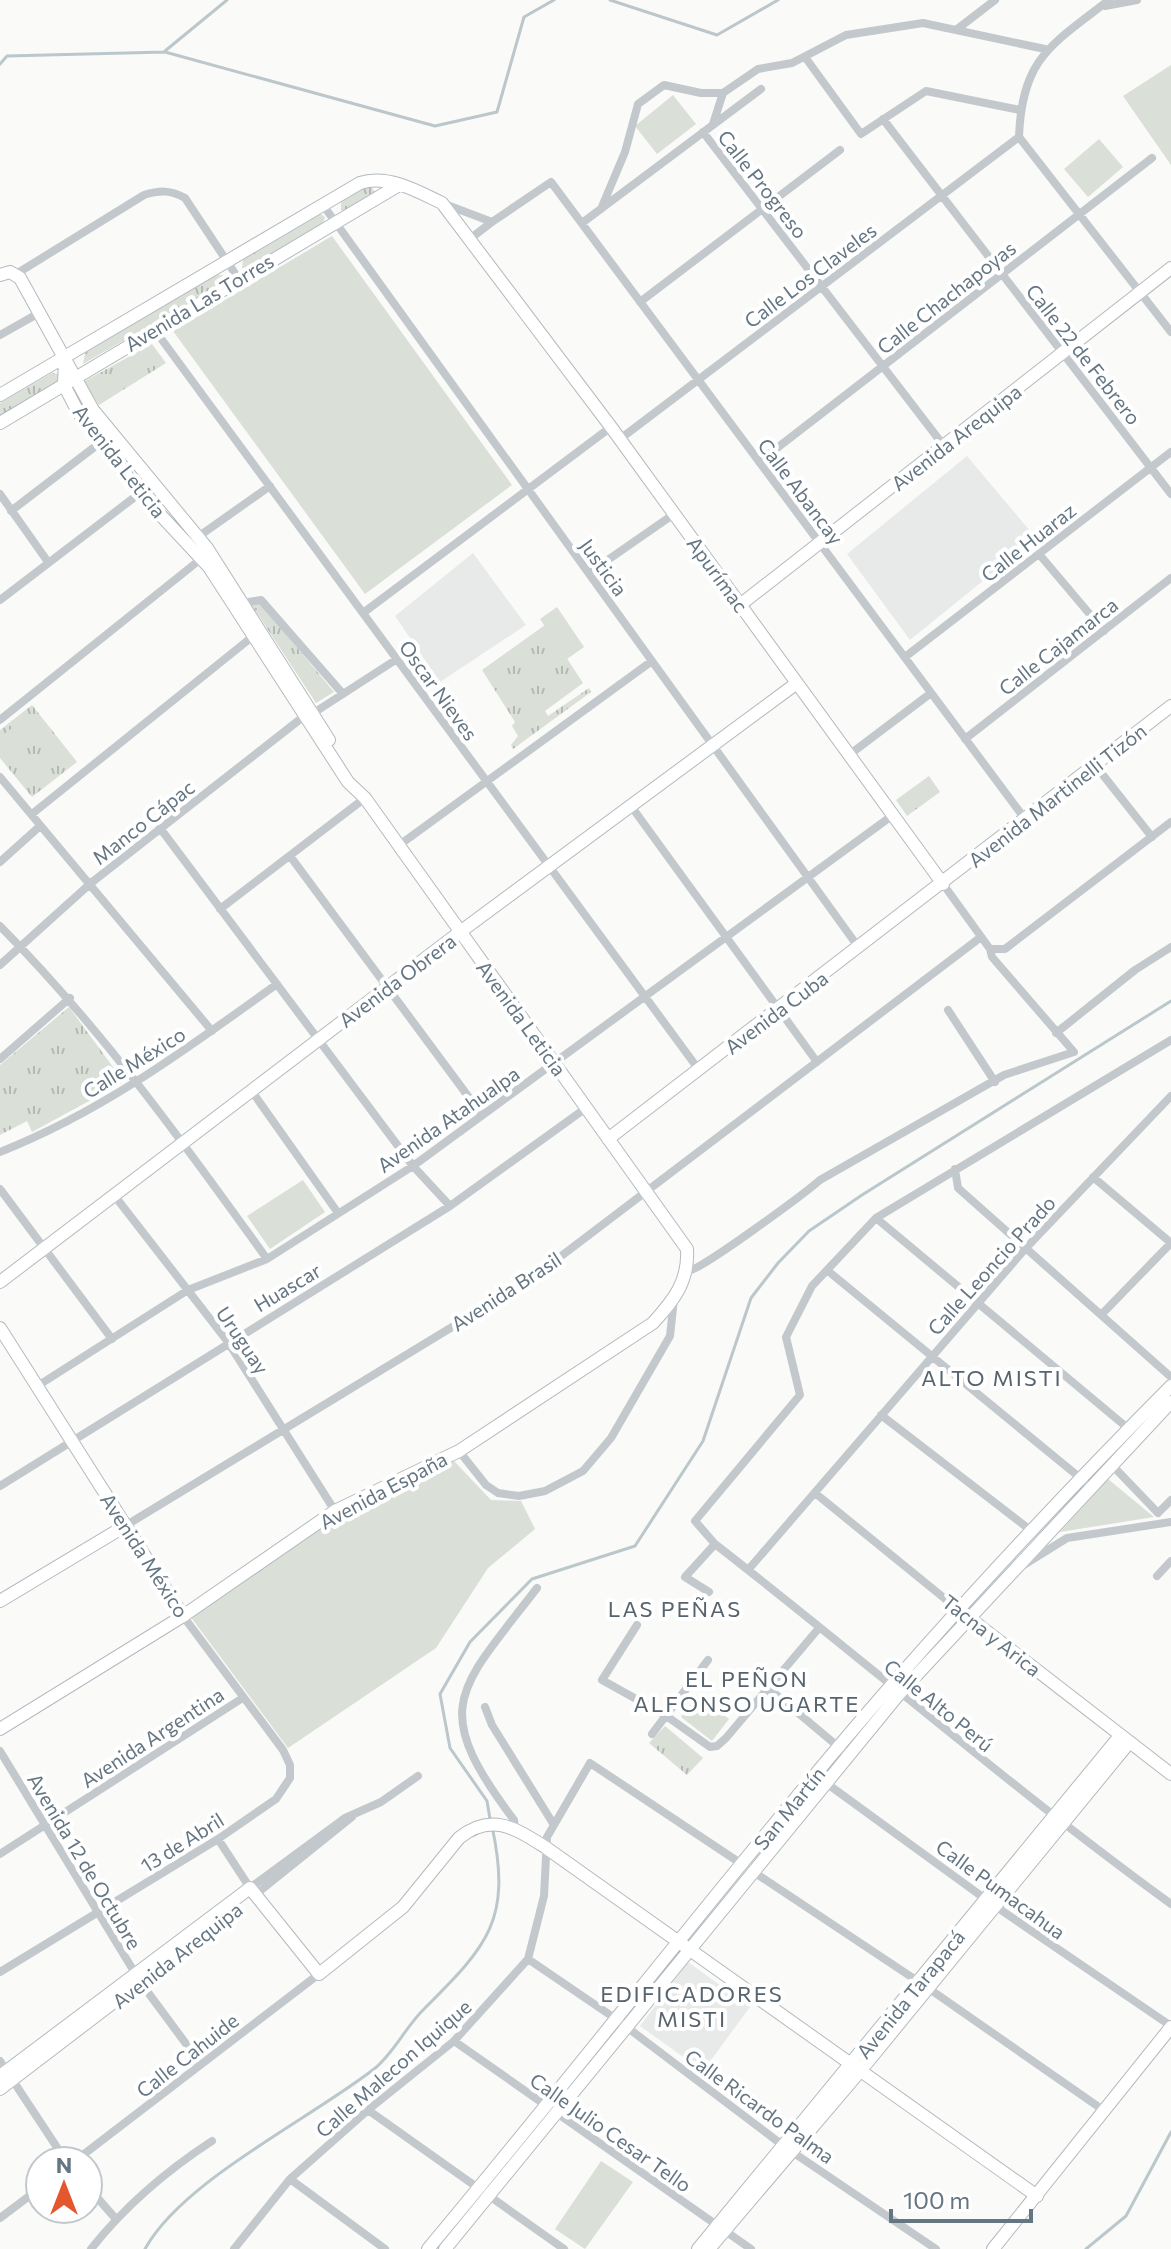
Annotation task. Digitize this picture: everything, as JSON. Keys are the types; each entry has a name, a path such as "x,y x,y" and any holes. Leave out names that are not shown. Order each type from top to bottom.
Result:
{"street":[{"path":"956,30 995,0"},
{"path":"1109,0 1098,3 1045,49 1028,81 1020,110 1019,137 1171,332"},
{"path":"1098,3 1137,0"},
{"path":"601,209 625,152 638,104 664,85 701,93 723,93 758,69 792,63 846,35 909,23 1045,49"},
{"path":"805,57 861,134 926,91 1020,110"},
{"path":"582,223 761,89"},
{"path":"713,124 723,93"},
{"name":"Calle 22 de Febrero","path":"883,119 1171,494"},
{"name":"Calle Progreso","path":"703,132 944,446"},
{"name":"Calle Los Claveles","path":"620,439 1019,137"},
{"path":"640,302 840,150"},
{"name":"Calle Chachapoyas","path":"759,462 1152,158"},
{"name":"Avenida Las Torres","path":"0,395 368,180 400,184 442,203"},
{"name":"Calle Abancay","path":"492,222 551,182 1025,819"},
{"name":"Avenida Las Torres","path":"0,423 334,220 400,184"},
{"path":"0,275 16,274 144,195 158,191 173,192 185,198 238,278"},
{"path":"442,203 492,222"},
{"name":"Apurímac","path":"442,203 620,439 990,949 992,957 1056,1033"},
{"name":"Justicia","path":"323,205 859,948"},
{"path":"471,238 492,222"},
{"name":"Avenida Arequipa","path":"740,605 1171,268"},
{"path":"16,274 65,357"},
{"path":"0,335 39,313"},
{"name":"Oscar Nieves","path":"154,329 699,1070"},
{"name":"Avenida Leticia","path":"65,357 78,412 140,493 194,540"},
{"name":"Avenida Leticia","path":"70,382 242,603 348,782 360,793 687,1249"},
{"path":"363,613 611,427"},
{"path":"11,511 101,442"},
{"name":"Calle Huaraz","path":"905,657 1171,452"},
{"path":"194,540 270,486"},
{"path":"0,600 140,493"},
{"path":"0,494 48,562"},
{"path":"589,573 674,514"},
{"path":"1039,554 1104,631"},
{"path":"0,720 206,555"},
{"name":"Avenida Leticia","path":"206,555 252,637 308,716"},
{"name":"Calle Cajamarca","path":"965,739 1171,578"},
{"path":"242,603 261,600 343,694"},
{"path":"32,814 252,637"},
{"name":"Manco Cápac","path":"0,965 91,883 160,828 308,716 397,659"},
{"path":"398,846 652,661"},
{"name":"Avenida Obrera","path":"0,1282 460,932 797,683"},
{"path":"849,755 931,693"},
{"name":"Avenida Martinelli Tizón","path":"943,884 1171,706"},
{"path":"1095,765 1152,837"},
{"path":"0,777 212,1031"},
{"path":"220,909 290,856 360,793"},
{"path":"631,806 817,1062"},
{"name":"Avenida Atahualpa","path":"39,1385 188,1290 267,1259 413,1166 893,815"},
{"path":"990,949 1005,949 1171,822"},
{"path":"0,862 40,826"},
{"path":"160,828 413,1166 450,1206"},
{"path":"290,856 482,1115"},
{"name":"Avenida Cuba","path":"608,1139 943,884"},
{"path":"0,926 70,998 140,1082 267,1259"},
{"name":"Avenida Brasil","path":"0,1601 531,1279 981,937"},
{"path":"688,1271 698,1270 744,1234 794,1204 820,1180 995,1082 1074,1052 1056,1033 1135,970 1171,947"},
{"name":"Calle México","path":"0,1152 40,1137 140,1082 277,984"},
{"path":"0,1059 70,998"},
{"path":"948,1010 995,1082"},
{"path":"1085,1483 828,1271 876,1218 1171,1040"},
{"path":"251,1090 338,1213"},
{"name":"Calle Leoncio Prado","path":"748,1570 1025,1249 1171,1096"},
{"name":"Huascar","path":"0,1486 450,1206 586,1108"},
{"path":"955,1169 958,1188 1171,1377"},
{"path":"1093,1177 1171,1243 1101,1315"},
{"path":"0,1189 112,1339"},
{"name":"Uruguay","path":"114,1195 228,1342 335,1511"},
{"path":"876,1218 1133,1433"},
{"name":"Avenida España","path":"0,1729 183,1616 335,1511 459,1451 653,1323 674,1299 688,1271 687,1249"},
{"name":"Calle Alto Perú","path":"828,1271 812,1286 786,1337 800,1395 695,1521 715,1544 894,1690 1058,1821 1171,1904"},
{"path":"459,1451 486,1485 498,1493 519,1496 561,1485 599,1456 670,1336 674,1299"},
{"path":"653,1323 670,1336"},
{"name":"Avenida México","path":"0,1328 183,1616 241,1699 283,1750 290,1765 290,1778"},
{"name":"San Martín","path":"1085,1483 1111,1464 1171,1386"},
{"name":"San Martín","path":"576,2080 627,2028 689,1951 747,1870 894,1690 1133,1433 1171,1402"},
{"path":"881,1415 1037,1536"},
{"path":"1111,1464 1158,1513 1171,1500"},
{"name":"Tacna y Arica","path":"815,1493 1123,1740 1171,1774"},
{"path":"1013,1562 1026,1565 1067,1538 1171,1522"},
{"path":"709,1592 685,1577 715,1544"},
{"path":"1171,1561 1160,1572 1171,1576"},
{"path":"515,1828 514,1820 482,1778 465,1745 460,1724 462,1704 474,1671 537,1588"},
{"path":"637,1625 602,1680 665,1715 710,1747 717,1746 819,1628"},
{"path":"652,1734 708,1660"},
{"path":"767,1687 843,1751"},
{"name":"Avenida Argentina","path":"0,1854 241,1699"},
{"path":"485,1707 492,1725 554,1825"},
{"name":"Avenida Tarapacá","path":"698,2249 720,2228 857,2067 1123,1740"},
{"name":"Avenida 12 de Octubre","path":"0,1751 139,1979 201,2064"},
{"path":"545,1847 554,1825 590,1763 924,1985 1106,2112"},
{"name":"Avenida Arequipa","path":"0,2089 4,2072 139,1979 352,1817 381,1802 418,1776"},
{"name":"13 de Abril","path":"0,1972 218,1839 276,1799 290,1778"},
{"name":"Calle Pumacahua","path":"820,1779 1171,2026"},
{"path":"218,1839 252,1892 319,1974 403,1907 459,1838 482,1825 496,1822 515,1828 1037,2196"},
{"name":"Calle Malecon Iquique","path":"234,2249 290,2179 368,2110 454,2041 528,1959 544,1896 545,1847"},
{"name":"San Martín","path":"445,2249 489,2198 576,2080 616,2019 678,1943 747,1870"},
{"name":"Calle Ricardo Palma","path":"528,1959 616,2019 788,2149 936,2249"},
{"name":"Calle Cahuide","path":"96,2145 319,1974"},
{"path":"993,2249 1106,2112 1171,2026"},
{"name":"Calle Julio Cesar Tello","path":"454,2041 751,2249"},
{"path":"4,2072 55,2145"},
{"path":"368,2110 564,2249"},
{"name":"San Martín","path":"428,2249 477,2190 552,2111"},
{"path":"91,2249 115,2218 175,2166 212,2141"},
{"path":"290,2179 385,2249"},
{"path":"0,2218 24,2200"},
{"path":"104,2205 115,2218"},
{"path":"459,2211 470,2220"},
{"name":"Avenida Tarapacá","path":"709,2249 720,2228"}],"shaded area":[{"path":"967,456 1036,538 910,640 847,554"},
{"path":"473,553 526,625 440,682 395,616"},
{"path":"688,1962 750,2007 703,2071 640,2026"}],"green space":[{"path":"1171,65 1171,165 1123,96"},
{"path":"673,95 696,124 657,154 635,126"},
{"path":"1099,139 1123,167 1088,197 1064,169"},
{"path":"369,184 375,192 346,211 341,210 341,202"},
{"path":"320,214 325,217 323,223 250,269 242,268 243,259"},
{"path":"332,236 512,485 365,594 173,331"},
{"path":"215,275 223,275 225,282 83,364 85,353"},
{"path":"152,344 166,363 99,405 83,382"},
{"path":"52,373 58,374 59,382 0,416 0,403"},
{"path":"259,602 334,692 316,703 251,604"},
{"path":"557,607 584,647 567,659 540,619"},
{"path":"545,625 583,683 545,711 548,716 589,688 591,692 513,749 511,745 518,736 512,726 515,722 482,670"},
{"path":"32,705 77,762 32,797 0,758 0,730"},
{"path":"28,716 43,734 10,760 0,747 0,737"},
{"path":"929,776 940,792 907,816 896,800"},
{"path":"69,1007 124,1082 32,1132 27,1121 0,1135 0,1065"},
{"path":"303,1180 325,1212 270,1249 247,1216"},
{"path":"454,1461 491,1500 521,1501 535,1529 488,1568 436,1648 288,1748 190,1616 339,1516"},
{"path":"1108,1479 1154,1517 1060,1532"},
{"path":"698,1695 729,1719 712,1741 681,1717"},
{"path":"665,1726 703,1758 687,1775 649,1743"},
{"path":"601,2161 633,2182 585,2249 555,2229"}],"waterway":[{"path":"165,51 227,0"},
{"path":"0,64 7,56 165,52 435,126 497,112 524,17 554,0"},
{"path":"610,0 717,35 778,0"},
{"path":"490,1819 487,1801 450,1748 440,1694 470,1642 532,1579 635,1546 703,1441 751,1298 778,1263 809,1231 862,1195 1171,1001"},
{"path":"145,2249 187,2199 217,2175 374,2069 418,2015 465,1966 490,1929 496,1908 499,1885 492,1826"},
{"path":"1086,2249 1126,2216 1171,2132"}],"district":[{"name":"ALTO MISTI","path":"992,1377"},
{"name":"LAS PEÑAS","path":"675,1608"},
{"name":"EL PEÑON ALFONSO UGARTE","path":"747,1690"},
{"name":"EDIFICADORES MISTI","path":"692,2006"}]}
